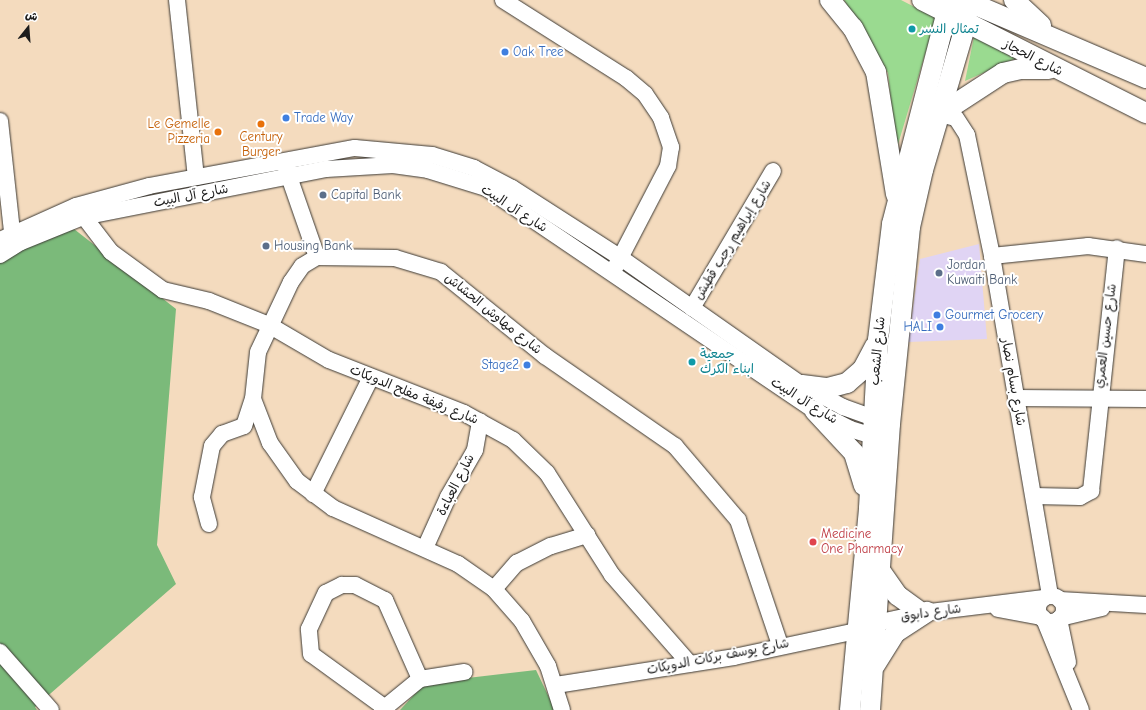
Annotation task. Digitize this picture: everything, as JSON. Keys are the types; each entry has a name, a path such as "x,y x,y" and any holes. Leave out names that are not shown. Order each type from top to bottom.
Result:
{"main road":[{"path":"830,0 852,28 876,72 883,98 890,177 896,195"},
{"name":"شارع الحجاز","path":"922,0 960,3 1066,41 1146,78"},
{"path":"1014,0 1026,14 1066,41"},
{"name":"شارع الشعب","path":"870,710 879,569 881,429 878,340 896,195 960,3"},
{"name":"شارع الحجاز","path":"960,3 966,24 1146,113"},
{"name":"شارع الشعب","path":"850,710 856,631 869,508 910,227 966,24"},
{"path":"940,114 1004,73 1021,68 1058,70"},
{"path":"802,385 828,388 847,383 863,369 878,340"},
{"path":"815,411 854,453 869,508"},
{"path":"872,670 890,638 924,612 897,594 879,569"}],"street":[{"path":"177,0 196,178"},
{"path":"503,0 626,78 645,94 662,118 671,147 668,166 621,258 611,274"},
{"name":"شارع بسام نصار","path":"940,114 956,118 965,129 992,256 1051,598"},
{"path":"0,121 6,235"},
{"name":"شارع آل البيت","path":"0,256 21,242 110,194 284,161 376,148 449,159 512,188 621,258 802,385 881,429"},
{"path":"209,524 202,497 212,446 222,434 244,426 253,399 257,359 269,325 302,266 317,257 288,178 284,161"},
{"name":"شارع آل البيت","path":"6,235 79,212 288,178 333,168 393,165 467,180 486,188 815,411 881,429"},
{"name":"شارع إبراهيم رجب قطيش","path":"692,308 773,171"},
{"name":"شارع رفيفة مفلح الدويكات","path":"79,212 111,252 150,283 163,290 209,300 269,325 370,379 480,421 532,456 547,473 586,535 642,613 690,664"},
{"path":"992,256 1088,246 1117,248 1146,254"},
{"name":"شارع حسين العمري","path":"1034,496 1080,497 1091,491 1098,400 1117,248"},
{"name":"شارع مهاوش الحشاش","path":"317,257 390,257 441,272 545,356 675,446 738,520 780,644"},
{"path":"313,494 370,379"},
{"path":"1016,398 1098,400 1146,399"},
{"path":"253,399 278,455 297,481 313,494 356,520 425,548 458,564 494,589 522,621 556,685 562,710"},
{"name":"شارع العباءة","path":"425,548 448,497 475,450 480,421"},
{"path":"494,589 517,563 551,546 586,535"},
{"path":"420,679 385,600 355,585 342,585 326,594 309,629 311,654 383,709 420,679 464,672"},
{"path":"1051,618 1064,611 1051,598 1038,608 1051,618 1081,710"},
{"name":"شارع دابوق","path":"876,623 924,612 987,607 1051,598 1115,605 1146,605"},
{"name":"شارع دابوق","path":"987,607 1051,618 1115,605"},
{"name":"شارع يوسف بركات الدويكات","path":"556,685 690,664 780,644 856,631"},
{"path":"0,652 52,710"}],"shaded area":[{"path":"979,244 987,339 908,342 920,259"}],"green space":[{"path":"844,0 901,0 936,18 896,151 888,73"},
{"path":"974,37 1019,57 965,81"},
{"path":"74,229 176,309 157,545 176,584 35,707 37,710 0,710 0,263 27,239"},
{"path":"536,670 555,710 400,710 425,683"}],"place":[{"name":"تمثال النسر","path":"912,29"},
{"name":"Oak Tree","path":"505,52"},
{"name":"Trade Way","path":"286,118"},
{"name":"Century Burger","path":"261,124"},
{"name":"Le Gemelle Pizzeria","path":"218,132"},
{"name":"Capital Bank","path":"323,195"},
{"name":"Housing Bank","path":"266,246"},
{"name":"Jordan Kuwaiti Bank","path":"939,273"},
{"name":"Gourmet Grocery","path":"937,315"},
{"name":"HALI","path":"940,327"},
{"name":"جمعية ابناء الكرك","path":"692,362"},
{"name":"Stage2","path":"527,365"},
{"name":"Medicine One Pharmacy","path":"813,542"}]}
